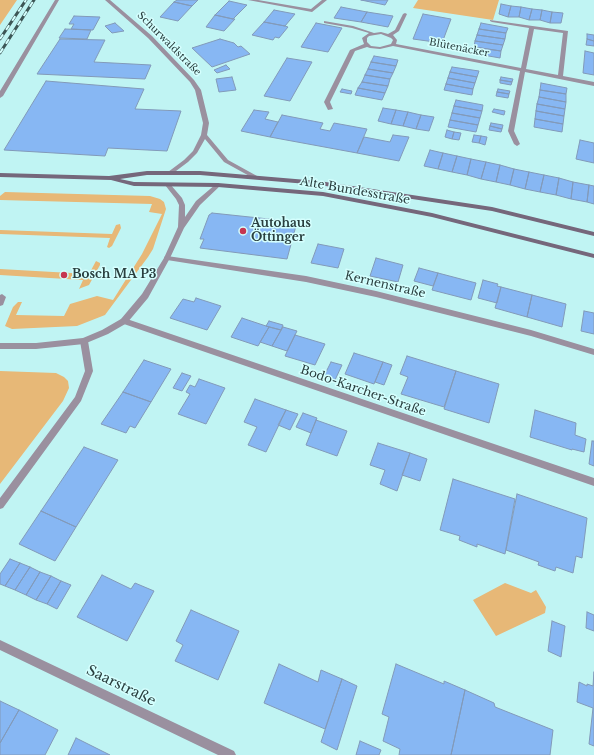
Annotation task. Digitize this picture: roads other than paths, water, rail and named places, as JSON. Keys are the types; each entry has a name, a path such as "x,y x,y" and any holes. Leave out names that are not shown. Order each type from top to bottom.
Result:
{"main road":[{"name":"Alte Bundesstraße","path":"1,175 109,178 131,174 170,173 255,177 319,183 492,209 594,234"},
{"name":"Alte Bundesstraße","path":"109,178 134,184 218,185 323,194 432,216 594,256"}],"street":[{"path":"0,96 57,0"},
{"name":"Schurwaldstraße","path":"107,0 150,37 192,80 202,106 206,123 204,135 195,152 170,173"},
{"path":"250,0 312,11 325,0"},
{"path":"390,35 397,31 405,14"},
{"path":"492,21 566,32 560,77"},
{"path":"326,22 353,27 372,33 390,35 395,40 393,45"},
{"path":"517,144 511,131 522,70 532,27"},
{"path":"330,109 327,102 353,50 367,45 364,38 372,33"},
{"name":"Blütenäcker","path":"367,45 380,48 393,45 594,84"},
{"path":"204,135 226,161 255,177"},
{"path":"168,185 179,198 182,205 180,227"},
{"path":"0,346 36,346 84,342 124,321 145,296 167,258 180,227 198,203 218,185"},
{"name":"Kernenstraße","path":"167,258 306,279 376,294 531,333 594,352"},
{"name":"Bodo-Karcher-Straße","path":"124,321 594,482"},
{"path":"0,505 78,399 89,371 84,342"},
{"name":"Saarstraße","path":"0,645 230,755"}],"railway":[{"path":"0,39 26,0"},
{"path":"0,53 34,0"}],"place":[{"name":"Autohaus Öttinger","path":"243,231"},
{"name":"Bosch MA P3","path":"64,275"}]}
